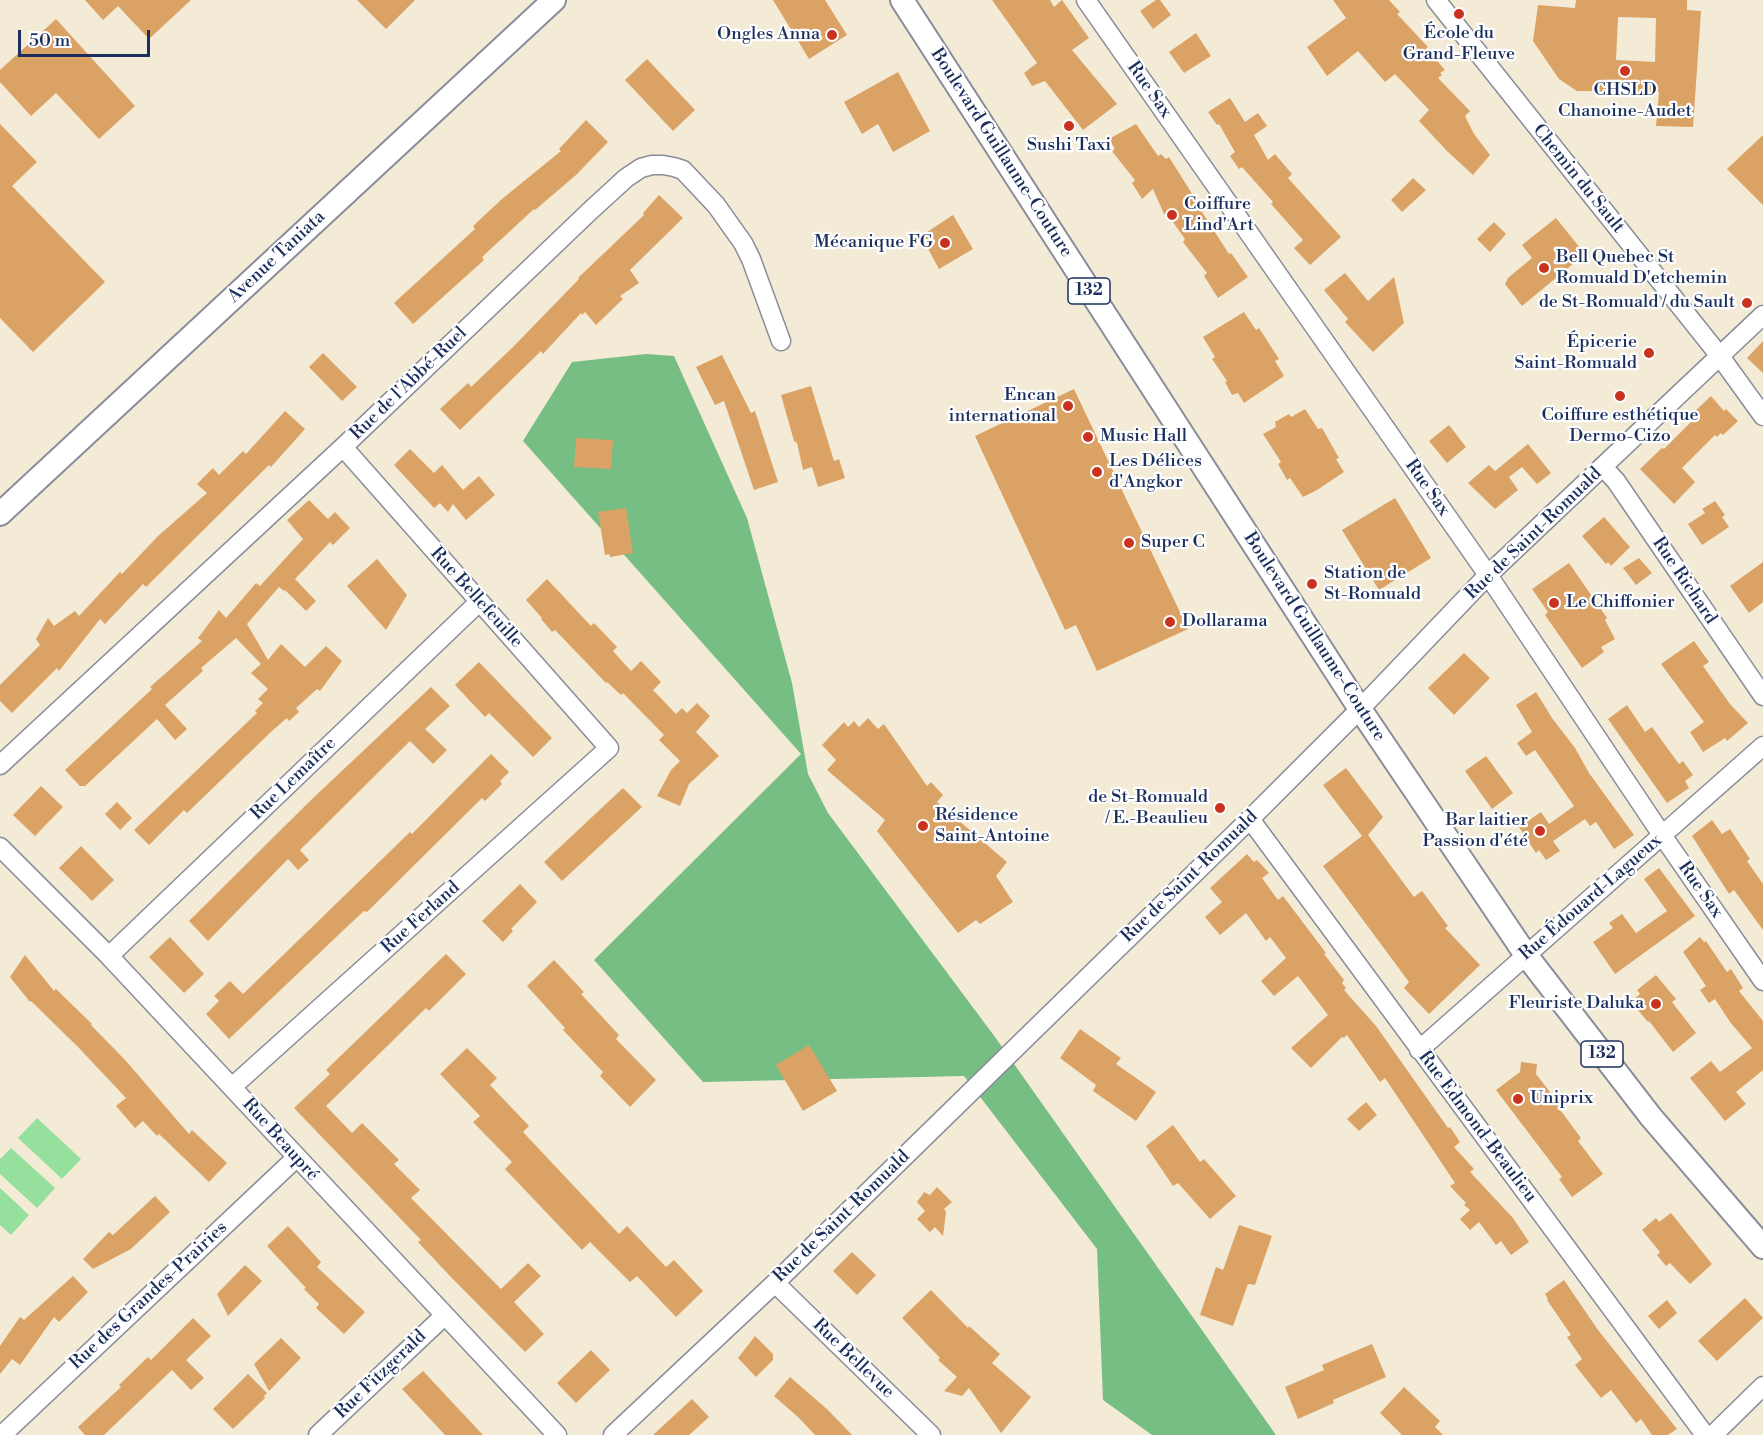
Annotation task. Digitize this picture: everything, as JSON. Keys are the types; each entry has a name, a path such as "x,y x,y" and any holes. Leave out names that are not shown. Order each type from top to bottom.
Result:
{"main road":[{"name":"Avenue Taniata","path":"0,514 555,0"},
{"name":"Boulevard Guillaume-Couture","path":"902,0 1360,709 1526,955 1651,1118 1763,1247"}],"street":[{"name":"Rue Sax","path":"1086,0 1488,575 1763,981"},
{"name":"Chemin du Sault","path":"1436,0 1719,355 1763,416"},
{"name":"Rue de l'Abbé-Ruel","path":"0,765 343,447 626,178 641,168 652,165 674,166 683,170 716,205 751,259 781,341"},
{"name":"Rue de Saint-Romuald","path":"613,1435 775,1283 1250,819 1360,709 1488,575 1763,315"},
{"name":"Rue Bellefeuille","path":"343,447 609,748"},
{"name":"Rue Richard","path":"1603,467 1616,481 1763,696"},
{"name":"Rue Lemaître","path":"108,956 479,602"},
{"name":"Rue Édouard-Lagueux","path":"1419,1050 1763,746"},
{"name":"Rue Ferland","path":"232,1087 609,748"},
{"name":"Rue Edmond-Beaulieu","path":"1250,819 1705,1435"},
{"name":"Rue Beaupré","path":"0,847 108,956 557,1435"},
{"name":"Rue des Grandes-Prairies","path":"2,1435 296,1158"},
{"name":"Rue Bellevue","path":"775,1283 931,1435"},
{"name":"Rue Fitzgerald","path":"318,1435 444,1316"},
{"path":"1713,1435 1763,1386"}],"green space":[{"path":"646,354 674,356 747,518 792,683 808,774 828,813 995,1037 1276,1435 1152,1435 1103,1400 1097,1249 964,1076 703,1082 594,960 801,754 523,441 572,362"},
{"path":"37,1118 81,1159 62,1179 18,1138"},
{"path":"11,1148 55,1188 37,1208 0,1174 0,1159"},
{"path":"0,1188 29,1215 11,1235 0,1225"}],"building":[{"path":"85,0 191,0 149,39 118,6 103,20"},
{"path":"357,0 415,0 386,29"},
{"path":"773,0 825,0 847,35 809,59"},
{"path":"992,0 1050,0 1054,7 1062,0 1089,38 1072,50 1117,104 1083,130 1045,81 1032,86 1024,73 1037,63"},
{"path":"1156,0 1160,0 1171,15 1153,29 1140,11"},
{"path":"1333,0 1389,0 1400,12 1397,14 1428,47 1426,48 1445,70 1438,78 1470,111 1465,116 1474,134 1490,155 1473,175 1419,121 1429,110 1395,74 1385,82 1358,51 1327,76 1307,47 1346,18"},
{"name":"CHSLD Chanoine-Audet","path":"1576,0 1687,0 1687,10 1701,11 1693,127 1656,126 1659,92 1577,91 1559,79 1533,41 1538,5 1575,8","holes":["1618,17 1656,18 1655,62 1616,60"]},
{"path":"56,19 135,106 99,139 56,93 31,116 0,82 0,70"},
{"path":"1196,33 1211,56 1184,73 1169,52"},
{"path":"647,59 695,110 673,131 625,80"},
{"path":"898,72 930,131 893,152 878,124 862,134 844,102"},
{"path":"1230,98 1245,122 1258,113 1267,126 1254,135 1268,160 1275,154 1292,174 1288,178 1341,237 1310,265 1294,248 1303,240 1242,167 1239,169 1230,156 1235,152 1219,124 1217,125 1208,112"},
{"path":"586,120 608,142 576,175 534,209 482,257 484,260 413,324 394,303 475,229 473,226 502,199 561,151 559,149"},
{"path":"0,124 37,162 12,186 105,282 33,352 0,318"},
{"path":"1136,124 1158,156 1161,154 1166,159 1169,157 1229,254 1231,253 1248,277 1218,298 1204,276 1207,273 1183,242 1185,239 1168,215 1164,214 1153,189 1142,199 1132,183 1135,180 1111,150 1115,149 1109,139"},
{"path":"1763,135 1763,205 1727,169"},
{"path":"1413,178 1426,190 1402,212 1391,200"},
{"path":"659,195 683,218 630,270 639,283 620,296 623,299 596,325 585,312 582,315 581,313 543,354 541,351 460,430 440,409 468,383 471,387 513,347 578,278 644,215 643,213"},
{"path":"953,215 973,249 939,269 921,236"},
{"name":"Bell Quebec St Romuald D'etchemin","path":"1556,218 1585,254 1522,306 1505,284 1508,278 1532,258 1522,245"},
{"path":"1494,222 1506,234 1490,252 1477,239"},
{"path":"1345,273 1368,301 1394,277 1404,323 1373,352 1345,322 1348,319 1324,290"},
{"path":"1244,312 1256,330 1259,328 1279,359 1275,361 1284,376 1244,403 1238,393 1232,395 1203,337"},
{"path":"1763,341 1763,373 1747,358"},
{"path":"323,353 357,387 342,401 309,367"},
{"path":"722,355 751,413 755,411 778,482 754,490 724,401 715,405 696,367"},
{"path":"811,386 834,461 839,459 845,478 818,487 812,467 803,470 797,443 794,441 781,395"},
{"path":"1074,389 1188,629 1097,671 1076,625 1065,630 975,436"},
{"path":"1711,396 1724,411 1726,409 1738,421 1723,435 1721,433 1717,437 1715,435 1682,468 1695,482 1674,504 1640,469 1697,416 1694,412"},
{"path":"1305,409 1318,429 1322,428 1344,472 1303,497 1290,478 1287,480 1278,464 1281,462 1263,434 1276,427 1275,422"},
{"path":"285,411 305,429 271,467 269,465 146,587 143,584 105,624 100,619 59,671 57,668 12,713 0,701 0,685 40,645 36,639 48,618 54,626 75,611 79,616 120,572 122,574 158,536 207,493 197,484 213,468 219,475 243,451 246,454"},
{"path":"1449,425 1466,447 1447,463 1429,441"},
{"path":"576,438 613,440 611,469 574,467"},
{"path":"1528,444 1551,473 1537,484 1522,467 1509,477 1518,490 1495,509 1468,483 1489,465 1495,471"},
{"path":"410,449 434,473 442,465 463,490 479,476 495,495 466,520 453,504 448,512 440,503 434,508 394,465"},
{"path":"1395,498 1431,558 1379,590 1342,530"},
{"path":"309,500 328,519 335,512 350,528 333,545 330,542 295,579 316,601 306,611 279,587 247,624 268,660 281,644 305,667 326,646 342,661 320,691 317,689 296,708 299,712 289,721 287,718 273,730 187,813 184,810 149,845 134,830 257,713 255,711 263,703 258,699 268,689 251,673 261,664 236,638 201,668 203,671 165,705 187,729 175,740 157,719 85,786 80,786 65,770 152,689 150,687 202,641 198,638 219,610 226,618 256,583 260,586 303,539 287,520"},
{"path":"1715,501 1725,515 1722,517 1729,527 1702,545 1688,524 1705,513 1702,509"},
{"path":"626,508 633,553 610,557 609,554 605,555 598,512"},
{"path":"1604,517 1630,547 1611,566 1608,562 1606,564 1582,536"},
{"path":"1639,558 1652,573 1636,585 1623,568"},
{"path":"377,559 407,595 386,630 347,586"},
{"path":"1763,562 1763,602 1749,613 1730,586"},
{"path":"1569,563 1607,618 1605,620 1615,639 1601,647 1604,652 1582,668 1545,615 1548,612 1532,589"},
{"path":"547,579 591,626 594,623 617,647 613,651 631,671 641,661 661,682 653,690 676,714 682,708 687,713 697,703 710,716 696,732 719,756 689,784 680,806 657,796 671,770 680,761 659,740 664,735 623,693 621,695 606,683 555,630 552,632 526,600"},
{"path":"1694,641 1709,662 1703,666 1730,704 1748,723 1727,741 1725,738 1703,752 1690,732 1704,722 1661,664"},
{"path":"1464,653 1490,678 1454,715 1428,688"},
{"path":"479,662 552,738 533,757 489,713 485,717 455,685"},
{"path":"431,687 450,706 425,729 447,750 433,764 410,741 300,850 309,860 298,870 288,859 208,941 189,921 311,800"},
{"path":"1536,692 1575,748 1589,773 1634,835 1614,849 1596,822 1590,826 1585,819 1553,841 1560,851 1546,860 1539,850 1536,853 1519,827 1541,812 1549,824 1574,806 1535,750 1526,756 1517,743 1532,732 1516,705"},
{"path":"1627,705 1645,732 1652,727 1679,764 1683,761 1693,775 1685,781 1689,788 1667,803 1608,719"},
{"name":"Résidence Saint-Antoine","path":"868,718 878,729 884,724 927,786 931,782 943,795 937,802 1007,862 996,876 1013,902 980,924 976,920 958,933 877,831 885,820 827,770 836,760 822,745 844,722 848,727 854,721 859,727"},
{"path":"491,754 509,772 500,781 502,784 485,801 482,798 367,912 364,911 229,1039 206,1014 219,1001 214,996 230,981 243,994 410,832 412,834"},
{"path":"1486,756 1513,793 1492,809 1465,771"},
{"path":"1346,768 1383,817 1368,835 1414,897 1422,891 1448,926 1445,928 1480,965 1429,1014 1404,988 1409,982 1323,866 1362,836 1323,785"},
{"path":"41,786 63,807 35,836 13,815"},
{"path":"623,788 642,807 562,881 544,862"},
{"path":"117,802 132,818 120,830 105,814"},
{"path":"1712,820 1722,834 1730,829 1750,859 1747,861 1763,884 1763,930 1734,890 1729,894 1692,836"},
{"path":"81,846 114,880 92,901 59,868"},
{"path":"1247,854 1254,862 1257,860 1269,873 1262,878 1278,900 1283,896 1326,953 1324,954 1344,980 1342,983 1346,988 1344,990 1376,1026 1460,1142 1454,1147 1474,1169 1470,1172 1513,1218 1529,1242 1511,1255 1501,1241 1496,1245 1479,1222 1470,1230 1460,1219 1470,1210 1450,1186 1455,1183 1385,1078 1380,1082 1347,1035 1342,1037 1311,1068 1291,1048 1328,1015 1298,976 1274,996 1261,981 1286,958 1270,937 1266,941 1246,913 1220,935 1205,917 1222,902 1210,888"},
{"path":"1659,868 1695,916 1615,974 1593,942 1613,928 1609,923 1622,914 1636,933 1667,911 1644,879"},
{"path":"520,884 537,902 511,929 513,931 503,942 482,921"},
{"path":"170,937 204,974 184,993 149,957"},
{"path":"1700,937 1704,942 1706,941 1727,972 1731,969 1743,988 1739,991 1763,1021 1763,1070 1736,1092 1746,1104 1725,1121 1690,1078 1711,1061 1720,1072 1752,1048 1730,1022 1715,999 1709,1003 1700,990 1706,986 1683,952"},
{"path":"446,954 466,974 429,1011 426,1008 326,1106 352,1133 362,1123 399,1160 394,1164 420,1190 411,1198 501,1289 528,1263 541,1276 514,1302 544,1334 525,1352 449,1275 418,1242 421,1240 294,1108 330,1074 326,1070"},
{"path":"25,955 54,991 56,989 92,1024 189,1134 192,1130 227,1163 209,1182 143,1121 135,1128 116,1106 126,1098 79,1048 30,1002 10,977"},
{"path":"554,960 584,992 581,994 619,1035 616,1039 656,1080 630,1107 600,1076 603,1072 563,1030 565,1028 527,986"},
{"path":"1656,975 1676,999 1672,1002 1696,1033 1673,1052 1631,1002 1640,994 1637,990"},
{"path":"1080,1029 1121,1058 1116,1064 1156,1092 1136,1121 1093,1091 1096,1085 1060,1058"},
{"path":"809,1045 837,1091 803,1111 776,1065"},
{"path":"467,1048 497,1078 490,1085 529,1126 523,1132 619,1234 627,1226 666,1267 674,1260 703,1291 676,1317 637,1276 630,1282 590,1242 582,1250 505,1169 512,1162 473,1122 480,1116 440,1074"},
{"path":"1521,1062 1537,1064 1536,1074 1560,1105 1558,1107 1581,1138 1578,1141 1603,1174 1572,1197 1559,1179 1562,1177 1496,1090 1520,1072"},
{"path":"1366,1102 1377,1115 1359,1131 1347,1119"},
{"path":"1173,1125 1200,1162 1204,1159 1236,1196 1210,1219 1178,1183 1173,1186 1146,1146"},
{"path":"937,1187 952,1202 944,1209 946,1212 943,1236 935,1227 930,1232 917,1219 925,1211 917,1202 924,1192 930,1195"},
{"path":"155,1196 170,1212 131,1249 93,1269 83,1259 109,1232 113,1235"},
{"path":"1671,1213 1712,1264 1690,1284 1670,1263 1666,1266 1657,1255 1660,1252 1642,1230 1656,1218 1659,1222"},
{"path":"1239,1225 1272,1236 1255,1285 1248,1284 1233,1326 1200,1315 1216,1267 1223,1270"},
{"path":"288,1226 321,1262 317,1267 365,1312 344,1334 316,1308 319,1304 267,1246"},
{"path":"852,1252 876,1275 857,1295 833,1271"},
{"path":"245,1265 262,1281 228,1316 217,1294"},
{"path":"73,1276 88,1292 59,1322 54,1317 20,1365 12,1359 0,1374 0,1346 20,1317 24,1320"},
{"path":"1564,1280 1598,1330 1677,1429 1668,1435 1652,1435 1641,1419 1636,1423 1611,1390 1601,1398 1575,1365 1582,1359 1567,1337 1571,1335 1545,1294"},
{"path":"931,1290 968,1328 969,1326 1000,1354 992,1363 1031,1397 1001,1433 969,1388 962,1396 944,1391 957,1377 938,1360 940,1358 902,1318"},
{"path":"1745,1298 1763,1318 1717,1361 1698,1341"},
{"path":"1667,1300 1677,1313 1659,1329 1648,1316"},
{"path":"193,1318 211,1336 186,1360 204,1378 191,1390 172,1370 104,1435 85,1435 78,1427 121,1387 119,1385 148,1357 151,1360"},
{"path":"755,1336 773,1354 773,1360 756,1377 738,1358"},
{"path":"281,1338 301,1358 269,1391 254,1364"},
{"path":"1372,1344 1386,1377 1333,1400 1334,1403 1298,1419 1285,1387 1324,1370 1322,1365"},
{"path":"591,1350 610,1370 576,1403 557,1383"},
{"path":"423,1371 483,1435 445,1435 402,1389"},
{"path":"248,1374 267,1393 265,1398 233,1429 213,1409"},
{"path":"790,1377 828,1410 852,1435 815,1435 774,1396"},
{"path":"1404,1387 1440,1421 1435,1427 1443,1435 1402,1435 1380,1413"},
{"path":"692,1399 709,1417 689,1435 653,1435"}],"place":[{"name":"École du Grand-Fleuve","path":"1459,14"},
{"name":"Ongles Anna","path":"832,35"},
{"name":"CHSLD Chanoine-Audet","path":"1625,71"},
{"name":"Sushi Taxi","path":"1069,126"},
{"name":"Coiffure Lind'Art","path":"1172,215"},
{"name":"Mécanique FG","path":"945,243"},
{"name":"Bell Quebec St Romuald D'etchemin","path":"1544,268"},
{"name":"de St-Romuald / du Sault","path":"1747,303"},
{"name":"Épicerie Saint-Romuald","path":"1649,353"},
{"name":"Coiffure esthétique Dermo-Cizo","path":"1620,396"},
{"name":"Encan international","path":"1068,406"},
{"name":"Music Hall","path":"1088,437"},
{"name":"Les Délices d'Angkor","path":"1097,472"},
{"name":"Super C","path":"1129,543"},
{"name":"Station de St-Romuald","path":"1312,584"},
{"name":"Le Chiffonier","path":"1554,603"},
{"name":"Dollarama","path":"1170,622"},
{"name":"de St-Romuald / E.-Beaulieu","path":"1220,808"},
{"name":"Résidence Saint-Antoine","path":"923,826"},
{"name":"Bar laitier Passion d'été","path":"1540,831"},
{"name":"Fleuriste Daluka","path":"1656,1004"},
{"name":"Uniprix","path":"1518,1099"}]}
